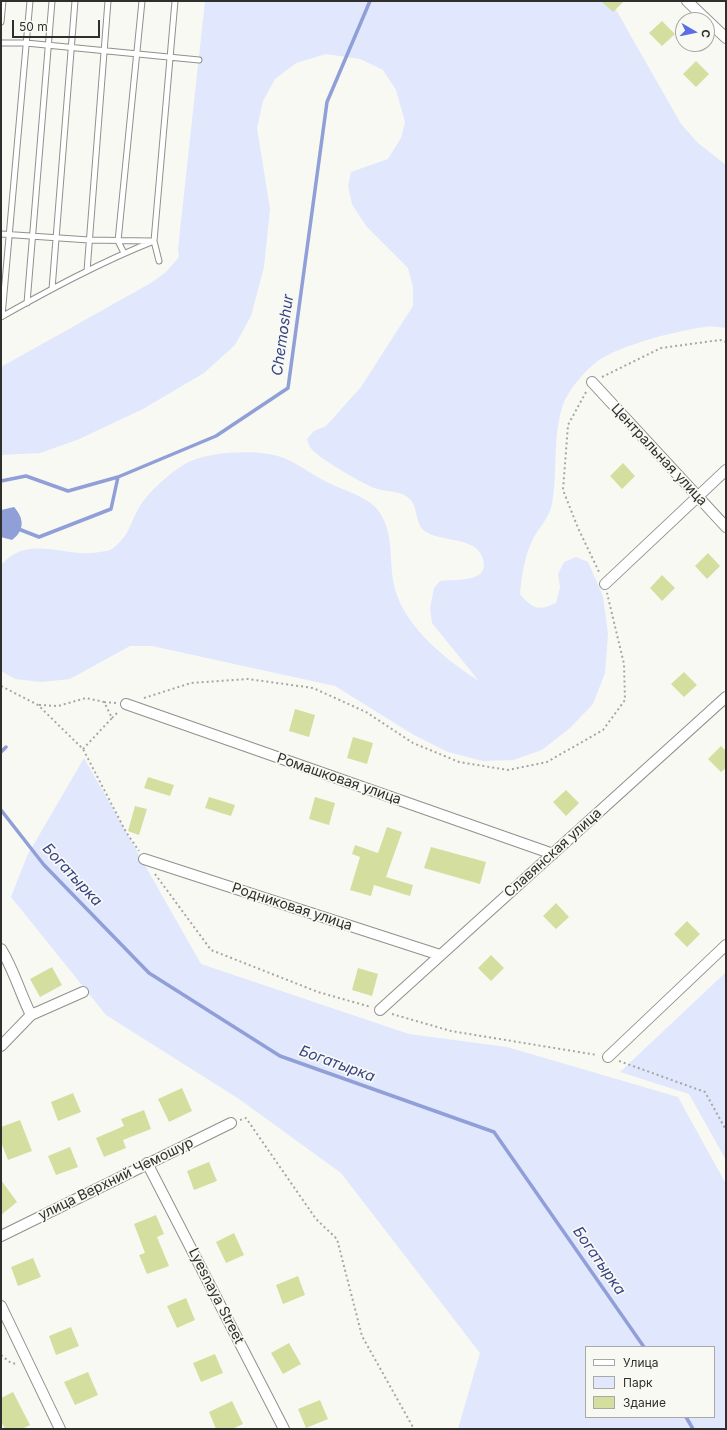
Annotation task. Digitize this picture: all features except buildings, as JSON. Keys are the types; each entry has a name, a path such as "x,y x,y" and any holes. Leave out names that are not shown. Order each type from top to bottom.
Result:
{"street":[{"path":"686,1 726,38"},
{"name":"Центральная улица","path":"592,382 726,527"},
{"path":"605,584 726,470"},
{"name":"Славянская улица","path":"380,1010 726,697"},
{"name":"Ромашковая улица","path":"126,704 553,854"},
{"name":"Родниковая улица","path":"144,859 440,955"},
{"path":"608,1057 726,945"},
{"path":"1,949 12,966 18,988 31,1015"},
{"path":"1,1046 31,1015 83,992"},
{"name":"улица Верхний Чемошур","path":"1,1236 147,1163 232,1123"},
{"name":"Lyesnaya Street","path":"147,1163 284,1429"},
{"path":"1,1306 60,1429"}],"lane":[{"path":"1,22 3,1"},
{"path":"2,317 30,1"},
{"path":"27,303 52,1"},
{"path":"52,289 70,48 75,1"},
{"path":"87,271 108,1"},
{"path":"124,253 118,241 142,1"},
{"path":"159,261 154,241 175,1"},
{"path":"1,43 26,43 199,60"},
{"path":"1,234 55,236 89,240 154,241"},
{"path":"2,317 87,271 124,253 154,241"}],"path":[{"path":"126,704 191,683 248,679 313,688 366,712 413,743 459,762 508,770 547,762 602,730 625,700 624,664 605,584 578,528 563,490 568,424 592,382 661,348 720,340 726,342"},
{"path":"1,686 38,705 83,749 126,832 211,950 318,992 451,1031 608,1057 705,1092 726,1130"},
{"path":"38,705 58,706 86,698 104,702 112,718 83,749"},
{"path":"232,1123 246,1118 316,1219 337,1239 362,1336 414,1429"}],"green space":[{"path":"205,1 611,1 681,124 698,143 726,165 726,328 707,327 680,331 639,342 614,352 598,361 586,372 569,392 563,405 557,429 555,479 551,509 529,547 520,594 528,603 536,607 540,608 550,606 556,603 560,587 558,574 564,562 576,557 588,562 603,596 608,634 605,673 593,704 570,728 542,750 513,760 483,761 448,752 414,735 335,686 152,646 130,646 70,679 42,682 15,679 1,671 1,565 12,556 24,550 48,549 87,553 111,550 123,539 144,500 156,487 178,468 191,461 212,455 251,452 284,458 327,482 365,499 376,508 385,522 388,531 395,589 400,603 408,617 429,642 441,653 479,681 432,623 430,609 434,588 440,581 466,579 479,575 483,571 484,565 482,556 477,549 470,545 426,532 419,524 413,504 406,496 374,488 350,475 321,457 310,447 307,439 314,431 326,426 361,387 413,306 413,287 408,268 366,226 352,204 348,186 351,172 388,159 401,138 405,122 396,90 383,70 360,59 326,54 296,63 275,79 263,101 257,128 270,209 264,267 251,316 235,345 204,373 143,409 77,440 40,453 1,455 1,367 151,283 166,272 179,257 178,249"},
{"path":"84,758 201,964 409,1034 507,1047 678,1097 726,1184 726,1429 458,1429 480,1353 341,1173 239,1099 106,1015 11,897 27,856"},
{"path":"726,972 726,1160 689,1094 620,1072"}],"water":[{"path":"14,507 20,515 22,524 19,532 12,540 1,537 1,510"}],"waterway":[{"name":"Chemoshur","path":"16,528 39,537 111,509 118,477 216,436 288,388 327,102 370,1"},
{"path":"1,481 26,476 68,491 118,477"},
{"path":"1,752 6,747"},
{"name":"Богатырка","path":"1,810 44,865 149,973 280,1056 494,1132 643,1346"},
{"name":"Богатырка","path":"687,1418 693,1429"}]}
